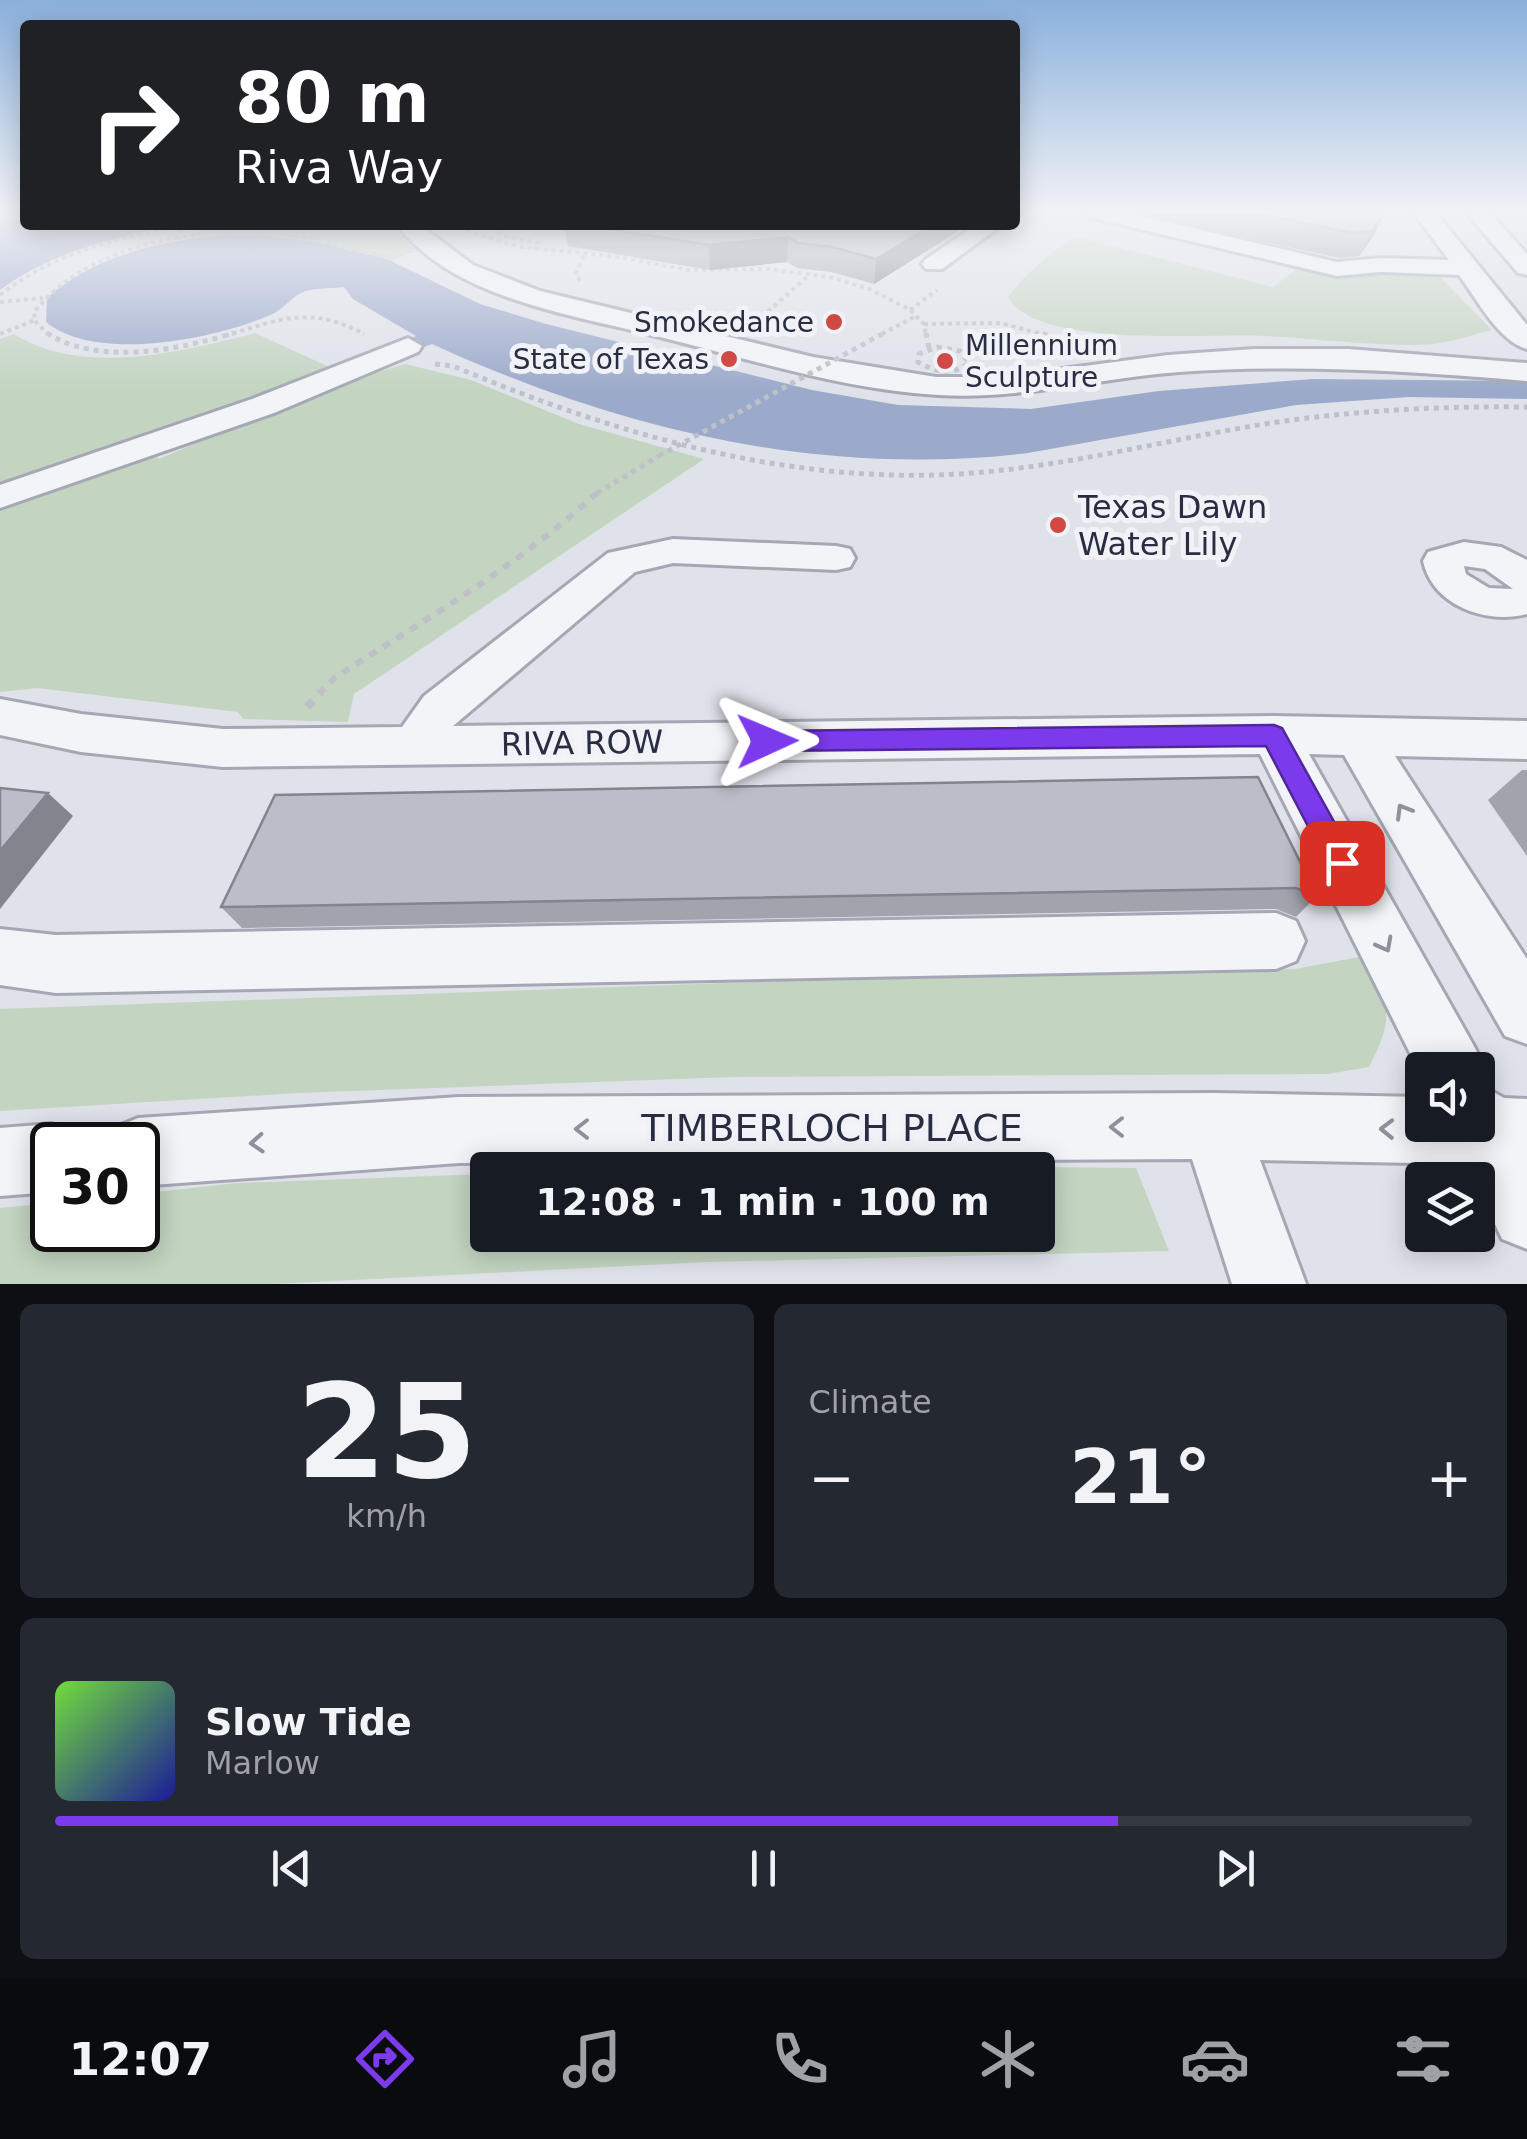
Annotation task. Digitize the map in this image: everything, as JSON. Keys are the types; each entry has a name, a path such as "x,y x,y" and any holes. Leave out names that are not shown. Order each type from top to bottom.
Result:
{"street":[{"path":"473,272 509,290 596,315 813,366 936,386 1001,386 1202,361 1348,358 1527,364"},
{"path":"1469,272 1527,341"},
{"path":"0,497 263,406 402,349"},
{"path":"1348,358 1527,372"},
{"path":"415,746 440,709 622,562 674,551 836,558"},
{"name":"RIVA ROW","path":"0,716 81,733 223,748 1274,736 1527,740"},
{"path":"1274,736 1443,1052"},
{"path":"1357,736 1527,1014"},
{"path":"0,957 56,964 1276,941"},
{"path":"1214,1126 1269,1284"},
{"path":"1496,1126 1527,1214"},
{"name":"TIMBERLOCH PLACE","path":"160,1150 458,1130 1496,1126"},
{"path":"0,1162 30,1160"}],"path":[{"path":"0,298 34,272"},
{"path":"80,272 56,285 34,312 42,333 56,342 96,350 133,350 178,345 295,316 312,316 340,322 402,349 412,360 452,366 589,419 750,460 873,476 1011,468 1322,416 1418,408 1527,408"},
{"path":"748,272 811,274 870,289 916,316 924,324 929,348"},
{"path":"762,317 811,274"},
{"path":"0,298 43,298"},
{"path":"312,306 312,316"},
{"path":"273,747 334,678 552,532 600,490 916,316"},
{"path":"0,334 35,320"},
{"path":"924,324 1002,322 1039,329 1057,338 1099,374"}],"green space":[{"path":"1031,272 1214,272 1273,287 1293,272 1382,272 1440,277 1492,330 1440,343 1413,345 1087,331 1052,325 1025,313 1008,297"},
{"path":"255,333 338,371 0,493 0,339 14,334 70,355 101,358 165,353"},
{"path":"405,364 471,380 579,424 704,459 354,694 348,722 243,719 238,712 37,688 0,692 0,506 153,453 159,459 319,390"},
{"path":"1365,956 1384,1000 1383,1035 1369,1067 1328,1074 732,1077 298,1093 0,1111 0,1009 754,982 1295,969"},
{"path":"1055,1167 1136,1168 1169,1251 707,1262 275,1284 0,1284 0,1208 30,1205 30,1252 160,1252 160,1192 237,1183 470,1175 470,1252 1055,1252"}],"water":[{"path":"0,272 29,272 20,277 0,290"},
{"path":"85,272 414,272 480,304 546,324 812,390 898,405 1031,409 1159,391 1313,379 1527,381 1527,399 1409,397 1296,405 1028,453 874,459 723,440 649,423 575,401 432,344 416,350 403,343 416,336 353,299 344,287 304,292 273,314 187,339 94,342 46,322 47,298"}],"building":[{"path":"1258,777 1317,896 1296,888 221,907 275,795"},
{"path":"0,788 48,793 0,851"}],"place":[{"name":"Smokedance","path":"834,322"},
{"name":"State of Texas","path":"729,359"},
{"name":"Millennium Sculpture","path":"945,361"},
{"name":"Texas Dawn Water Lily","path":"1058,525"}],"route":[{"path":"767,741 1274,736 1342,863"}]}
